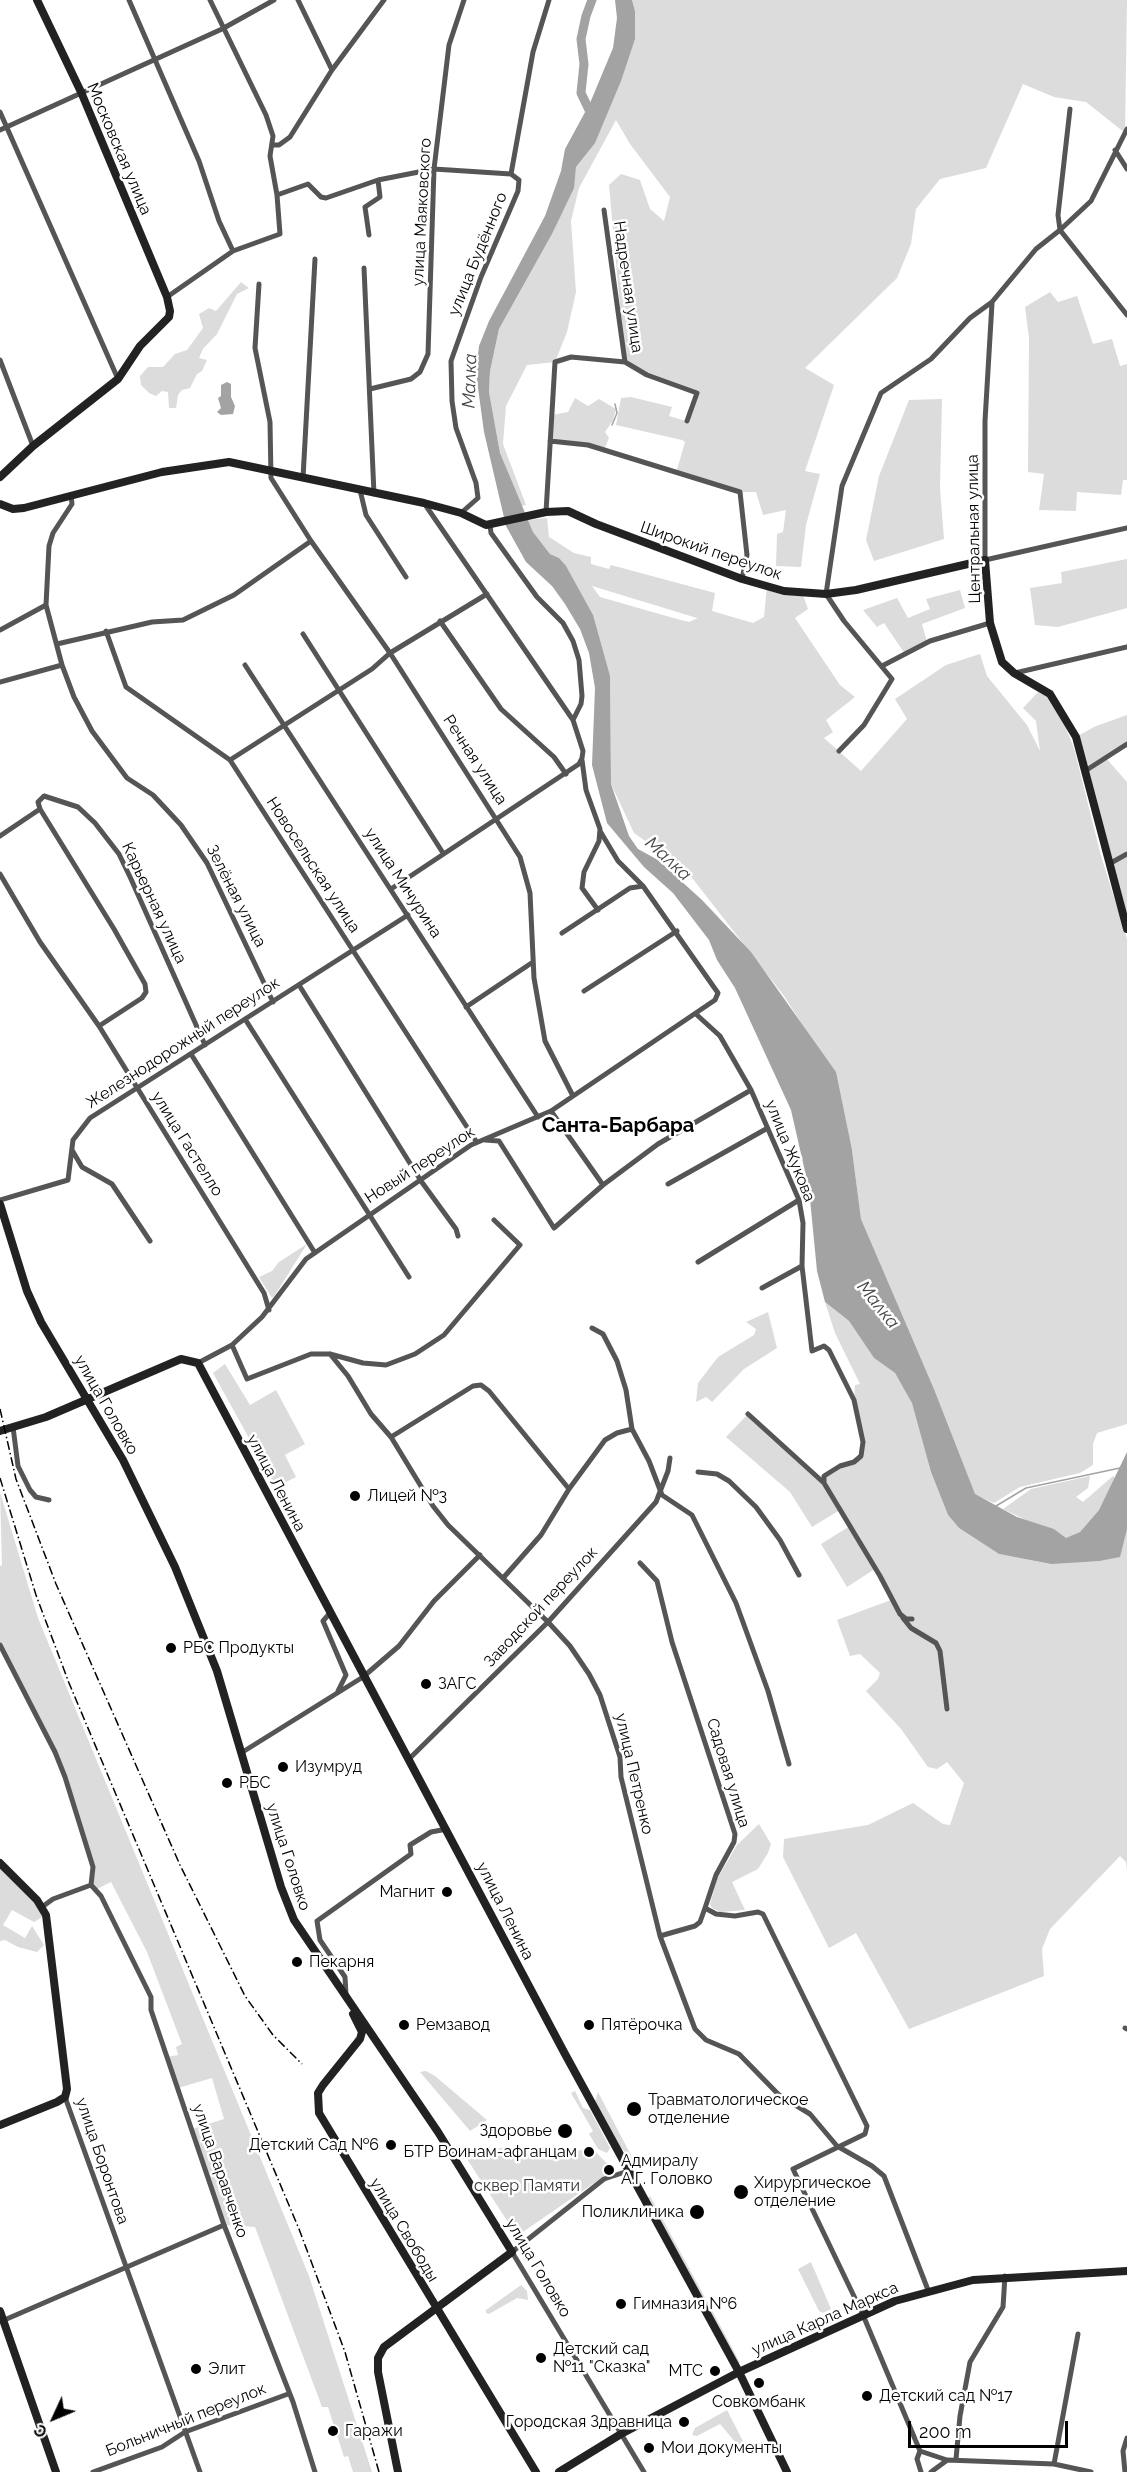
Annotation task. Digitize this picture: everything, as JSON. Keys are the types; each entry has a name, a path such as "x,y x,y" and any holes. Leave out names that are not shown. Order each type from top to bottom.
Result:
{"street":[{"name":"Московская улица","path":"37,0 81,92 167,297 170,311 169,317 140,346 118,379"},
{"path":"129,0 199,161 219,221 233,251"},
{"path":"167,297 233,251 280,234 277,195 270,156 273,145 266,115 222,29 210,0"},
{"path":"0,130 222,29 274,0"},
{"path":"298,0 332,70"},
{"path":"273,145 279,145 290,137 332,70 384,0"},
{"name":"улица Маяковского","path":"370,389 411,379 420,372 428,354 434,169 449,45 464,0"},
{"name":"улица Будённого","path":"461,513 478,498 473,473 456,428 452,401 451,361 481,278 518,191 519,180 511,174 533,52 549,0"},
{"path":"1070,109 1058,214 1060,230 1127,315"},
{"path":"0,112 118,379 33,446 0,477"},
{"path":"839,751 864,725 892,678 843,621 826,594 842,486 881,393 931,359 970,318 992,302 1036,249 1091,201 1127,129"},
{"path":"1115,150 1127,169"},
{"path":"277,195 308,184 326,198 378,180 434,169 511,174"},
{"path":"369,235 365,207 381,197 378,180"},
{"name":"Надречная улица","path":"546,512 555,362 571,357 626,362 604,210"},
{"path":"303,478 315,259"},
{"path":"364,268 374,494"},
{"path":"260,284 255,348 270,422 272,470"},
{"name":"Центральная улица","path":"992,302 985,421 985,560 990,623 1001,659 1014,673 1046,691 1072,728 1127,929"},
{"path":"0,360 33,446"},
{"path":"626,362 647,375 697,393 687,421"},
{"path":"550,441 588,445 740,492 747,555 742,579"},
{"path":"0,504 13,509 201,464 238,463 461,513 490,525 491,533 512,558 537,597 562,623 573,642 579,660 582,696 581,704 573,720"},
{"name":"Речная улица","path":"272,470 271,477 311,541 390,653 520,857 530,893 533,962 545,1041 573,1096"},
{"path":"360,490 366,515 406,578"},
{"name":"Зелёная улица","path":"71,495 72,504 53,533 49,546 46,605 62,664 92,731 127,778 153,795 181,825 207,862 273,1002"},
{"path":"424,503 573,720 583,751 586,790 600,829 618,861 643,886 677,931 584,991"},
{"name":"Широкий переулок","path":"490,525 546,512 568,511 596,524 742,579 784,591 826,594 885,584 1127,528"},
{"path":"57,644 152,622 183,620 252,584 311,541"},
{"path":"230,760 339,690 390,653 487,594"},
{"path":"0,630 46,605"},
{"path":"440,621 501,709 554,757 566,774"},
{"path":"882,666 930,641 990,623"},
{"name":"Новосельская улица","path":"106,631 126,687 230,760 352,951 478,1141"},
{"path":"303,634 443,853"},
{"path":"1014,673 1127,647"},
{"path":"0,682 62,664"},
{"name":"улица Мичурина","path":"245,665 283,727 391,888 538,1117"},
{"path":"1085,771 1127,744"},
{"path":"391,888 566,774 579,764 582,758"},
{"name":"Карьерная улица","path":"0,836 40,809 38,802 44,796 78,807 119,854 205,1045"},
{"path":"40,809 109,920 145,984 146,992 142,998 99,1026"},
{"path":"598,910 582,888 584,872 599,841 600,829"},
{"path":"1109,864 1127,854"},
{"name":"улица Гастелло","path":"0,874 40,942 99,1026 264,1293 269,1310"},
{"path":"562,933 630,888 643,886"},
{"name":"Железнодорожный переулок","path":"0,1200 68,1180 71,1149 82,1125 408,915"},
{"name":"Новый переулок","path":"198,1363 232,1344 269,1310 295,1270 315,1253 478,1141 551,1111 712,1005 718,993 677,931"},
{"path":"466,1007 533,962"},
{"path":"299,985 421,1180 456,1229 458,1236"},
{"name":"улица Жукова","path":"697,1015 720,1036 751,1090 766,1129 799,1200 803,1223 802,1266 812,1351 824,1346 829,1350 854,1400 863,1442 861,1456 854,1462 840,1466 824,1476 824,1483"},
{"path":"244,1019 409,1277"},
{"path":"191,1054 315,1253"},
{"path":"478,1141 499,1141 554,1228 603,1185 658,1144 751,1090"},
{"path":"551,1111 603,1185"},
{"path":"668,1185 766,1129"},
{"path":"71,1149 82,1167 112,1184 150,1241"},
{"path":"698,1262 799,1200"},
{"name":"улица Головко","path":"0,1204 32,1303 88,1398 151,1513 175,1567 217,1671 281,1887 294,1920 432,2123 513,2252 644,2472"},
{"path":"232,1344 247,1379 311,1354 330,1354 363,1363 386,1365 415,1354 444,1335 520,1245 494,1220"},
{"path":"762,1288 802,1266"},
{"path":"592,1328 603,1334 617,1361 626,1390 632,1429 649,1461 663,1498 692,1515 736,1603 768,1691 789,1764"},
{"name":"улица Петренко","path":"330,1354 348,1376 371,1414 391,1437 433,1506 548,1622 583,1665 603,1702 620,1757 621,1777 660,1936 695,2029 706,2040 739,2054 750,2063 779,2095 810,2114 837,2146"},
{"path":"0,1431 46,1417 181,1359 198,1363"},
{"name":"улица Ленина","path":"198,1363 363,1677 447,1829 628,2171 739,2372 787,2472"},
{"path":"391,1437 473,1386 481,1385 489,1391 569,1489"},
{"path":"748,1414 824,1483 902,1617 911,1628 936,1643 940,1651 947,1709"},
{"path":"14,1427 16,1460 24,1478 36,1497 50,1500"},
{"path":"504,1577 541,1535 569,1489 605,1440 617,1433 632,1429"},
{"name":"Заводской переулок","path":"408,1760 548,1622 656,1502 670,1458"},
{"path":"698,1472 717,1474 729,1481 756,1507 780,1540 799,1575"},
{"path":"241,1753 363,1677 399,1646 434,1600 480,1555"},
{"name":"Садовая улица","path":"640,1563 657,1581 672,1642 735,1834 734,1842 716,1875 705,1908"},
{"path":"330,1613 323,1621 346,1675 335,1695"},
{"path":"902,1617 912,1619"},
{"path":"0,1645 62,1768 93,1868 91,1885 53,1899 42,1907 0,1863"},
{"path":"346,1999 345,1977 320,1940 317,1921 411,1854 410,1845 432,1832 447,1829"},
{"name":"улица Варавченко","path":"91,1885 101,1896 151,1997 151,2010 224,2225 315,2472"},
{"name":"улица Боронтова","path":"42,1907 46,1915 67,2089 65,2097 200,2472"},
{"path":"660,1936 695,1926 700,1922 705,1908 716,1914 735,1916 758,1912 763,1914 867,2126 865,2134 793,2169 863,2315 920,2451 917,2459 921,2472"},
{"name":"улица Свободы","path":"346,1999 362,2032 355,2048 318,2093 319,2113 536,2472"},
{"path":"0,2126 65,2097"},
{"path":"837,2146 872,2166 884,2176 928,2290"},
{"path":"398,2472 378,2372 378,2358 384,2347 513,2252 604,2179 628,2171"},
{"path":"2,2320 224,2225"},
{"name":"улица Карла Маркса","path":"559,2472 621,2434 739,2372 863,2315 928,2290 1005,2276 1127,2271"},
{"path":"956,2459 960,2416 970,2362 1003,2307 1005,2276"},
{"path":"0,2311 56,2472"},
{"path":"1054,2464 1078,2334"},
{"name":"Больничный переулок","path":"93,2472 162,2447 185,2432 288,2394"},
{"path":"1125,2472 1127,2438"},
{"path":"920,2451 947,2460 1054,2464 1091,2472"},
{"path":"931,2472 947,2460"}],"green space":[{"path":"632,0 1127,0 1125,133 1086,102 1054,97 1023,84 986,168 940,179 916,209 911,244 897,278 805,368 834,385 805,471 820,474 806,525 801,567 776,566 777,534 783,532 786,510 763,515 756,492 740,492 676,473 685,442 682,440 616,425 621,398 631,397 672,407 669,416 686,421 697,393 647,375 625,362 609,185 621,174 640,180 650,209 664,221 670,197 630,144 616,120 579,188 571,221 576,292 567,332 555,362 527,365 506,406 503,444 526,505 521,506 500,453 489,392 490,371 499,329 552,234 574,183 576,167 595,142 635,39 635,11"},
{"path":"241,282 249,288 237,294 217,334 203,349 199,358 207,360 202,371 197,374 190,388 182,390 178,395 176,408 169,408 168,392 162,391 156,396 149,393 141,385 140,376 148,367 163,367 175,354 187,350 203,328 199,314 209,308 216,311"},
{"path":"1050,292 1058,302 1077,296 1093,344 1112,339 1120,366 1127,364 1127,480 1123,480 1121,495 1077,492 1076,511 1039,510 1044,474 1028,472 1029,338 1025,307"},
{"path":"575,398 588,406 599,399 616,409 613,420 605,432 609,438 604,450 550,441 552,415 568,412"},
{"path":"942,399 940,488 944,539 874,561 866,540 879,476 909,400"},
{"path":"547,518 549,537 574,553 591,557 591,564 609,569 611,565 715,593 712,611 753,623 764,617 767,586 802,592 808,609 795,618 840,685 855,697 826,720 833,732 824,738 861,771 907,719 895,699 946,665 980,654 987,676 1027,725 1040,751 1036,721 1023,708 1038,692 1049,698 1060,714 1074,748 1101,856 1127,939 1127,1424 1097,1433 1093,1444 1093,1465 1080,1473 1020,1487 994,1503 975,1495 934,1389 861,1219 852,1150 813,1041 784,996 686,870 634,833 611,784 610,676 559,558 550,554 533,532 528,520","holes":["592,586 698,618 689,622 600,597"]},
{"path":"1127,559 1127,608 1058,627 1035,625 1030,588 1062,583 1061,572"},
{"path":"960,590 965,608 922,624 927,642 905,654 884,623 877,627 863,610 897,598 908,618 930,609 926,599"},
{"path":"1127,715 1127,744 1105,757 1127,782 1127,929 1076,737 1096,726"},
{"path":"307,1244 272,1298 259,1277 272,1271 279,1262"},
{"path":"825,1302 849,1321 874,1358 895,1373 913,1403 931,1472 948,1515 959,1528 999,1554 1051,1564 1127,1529 1127,1871 1126,1862 1120,1856 1050,1929 1042,1949 1044,1976 909,2029 856,1933 829,1948 783,1857 784,1839 868,1825 913,1803 943,1824 950,1825 964,1783 947,1762 937,1769 928,1767 901,1729 866,1691 878,1679 880,1673 860,1654 850,1656 837,1620 891,1600 875,1569 847,1587 821,1544 850,1526 840,1510 812,1527 790,1492 726,1437 748,1414 823,1483 824,1476 854,1462 863,1450 854,1400 855,1385 860,1384 835,1333"},
{"path":"768,1312 777,1348 744,1369 712,1402 706,1397 696,1402 698,1383 718,1357 754,1335 756,1329 746,1322"},
{"path":"225,1364 250,1405 276,1390 305,1444 285,1455 296,1477 276,1487 213,1373"},
{"path":"1090,1476 1088,1488 1076,1497 1083,1502 1113,1476 1115,1478 1099,1510 1080,1532 1065,1539 1054,1529 1036,1525 1003,1509 1031,1489"},
{"path":"0,1492 38,1618 309,2276 372,2472 353,2472 348,2456 344,2457 328,2407 322,2407 255,2227 224,2225 192,2129 224,2119 212,2078 178,2088 167,2057 178,2055 176,2047 182,2044 147,1952 111,1882 95,1890 91,1885 93,1867 65,1777 0,1645 0,1566 2,1565"},
{"path":"759,1824 771,1844 768,1853 758,1869 732,1882 745,1910 721,1912 712,1908 710,1904 717,1879 737,1845"},
{"path":"0,1863 46,1915 34,1922 12,1910 3,1925 25,1938 32,1926 44,1945 37,1952 18,1947 5,1940 0,1941"},
{"path":"426,2071 487,2120 470,2131 420,2072"},
{"path":"575,2091 583,2108 590,2110 610,2148 607,2153 598,2149 589,2134 593,2131 571,2093"},
{"path":"598,2092 634,2161 619,2146 595,2102"},
{"name":"сквер Памяти","path":"505,2147 554,2153 593,2149 613,2170 517,2236 465,2156"},
{"path":"650,2196 740,2363 736,2365 644,2200"},
{"path":"811,2262 831,2309 823,2313 819,2311 798,2269"},
{"path":"521,2285 527,2291 528,2300 517,2298 489,2314 486,2313 486,2310"},
{"path":"727,2410 748,2451 746,2455 720,2424 697,2436 692,2435 695,2428"}],"water":[{"name":"Малка","path":"615,0 632,0 635,11 635,39 621,81 595,143 576,167 574,188 552,234 499,329 490,371 489,392 500,453 533,532 550,554 559,558 566,566 593,615 610,676 611,784 629,836 638,849 658,860 702,900 751,952 836,1072 852,1150 861,1219 934,1389 975,1494 1017,1517 1054,1529 1066,1538 1080,1532 1099,1510 1127,1452 1127,1529 1120,1557 1099,1561 1051,1564 999,1554 959,1528 948,1515 931,1472 912,1403 895,1373 874,1358 849,1321 825,1302 817,1271 809,1189 791,1110 735,988 717,960 709,940 673,893 644,867 607,823 592,765 595,688 589,653 580,629 565,604 552,586 526,562 506,526 484,432 476,373 479,346 489,321 545,216 561,171 565,149 590,103 613,48 617,18"},
{"path":"227,382 231,384 231,397 235,406 233,414 221,415 217,412 221,408 218,398 221,396 221,385"}],"waterway":[{"path":"591,114 581,93 584,64 581,39 592,0"},
{"path":"612,425 617,413 615,404"},
{"path":"996,1506 1026,1488 1120,1468"}],"railway":[{"path":"0,1409 16,1479 56,1584 180,1865 245,1996 273,2035 302,2064"},
{"path":"0,1478 36,1595 69,1683 299,2229 345,2352 379,2472"}],"place":[{"name":"Лицей №3","path":"355,1496"},
{"name":"РБС Продукты","path":"171,1648"},
{"name":"ЗАГС","path":"426,1684"},
{"name":"Изумруд","path":"283,1767"},
{"name":"РБС","path":"227,1783"},
{"name":"Магнит","path":"447,1892"},
{"name":"Пекарня","path":"297,1962"},
{"name":"Ремзавод","path":"404,2025"},
{"name":"Пятёрочка","path":"589,2025"},
{"name":"Травматологическое отделение","path":"634,2109"},
{"name":"Здоровье","path":"565,2131"},
{"name":"Детский Сад №6","path":"391,2145"},
{"name":"БТР Воинам-афганцам","path":"589,2152"},
{"name":"Адмиралу А.Г. Головко","path":"609,2170"},
{"name":"Хирургическое отделение","path":"741,2192"},
{"name":"Поликлиника","path":"697,2212"},
{"name":"Гимназия №6","path":"621,2304"},
{"name":"Детский сад №11 \"Сказка\"","path":"541,2358"},
{"name":"Элит","path":"196,2369"},
{"name":"МТС","path":"715,2371"},
{"name":"Совкомбанк","path":"759,2383"},
{"name":"Детский сад №17","path":"867,2396"},
{"name":"Городская Здравница","path":"684,2422"},
{"name":"Гаражи","path":"333,2431"},
{"name":"Мои документы","path":"649,2448"}],"district":[{"name":"Санта-Барбара","path":"618,1126"}]}
